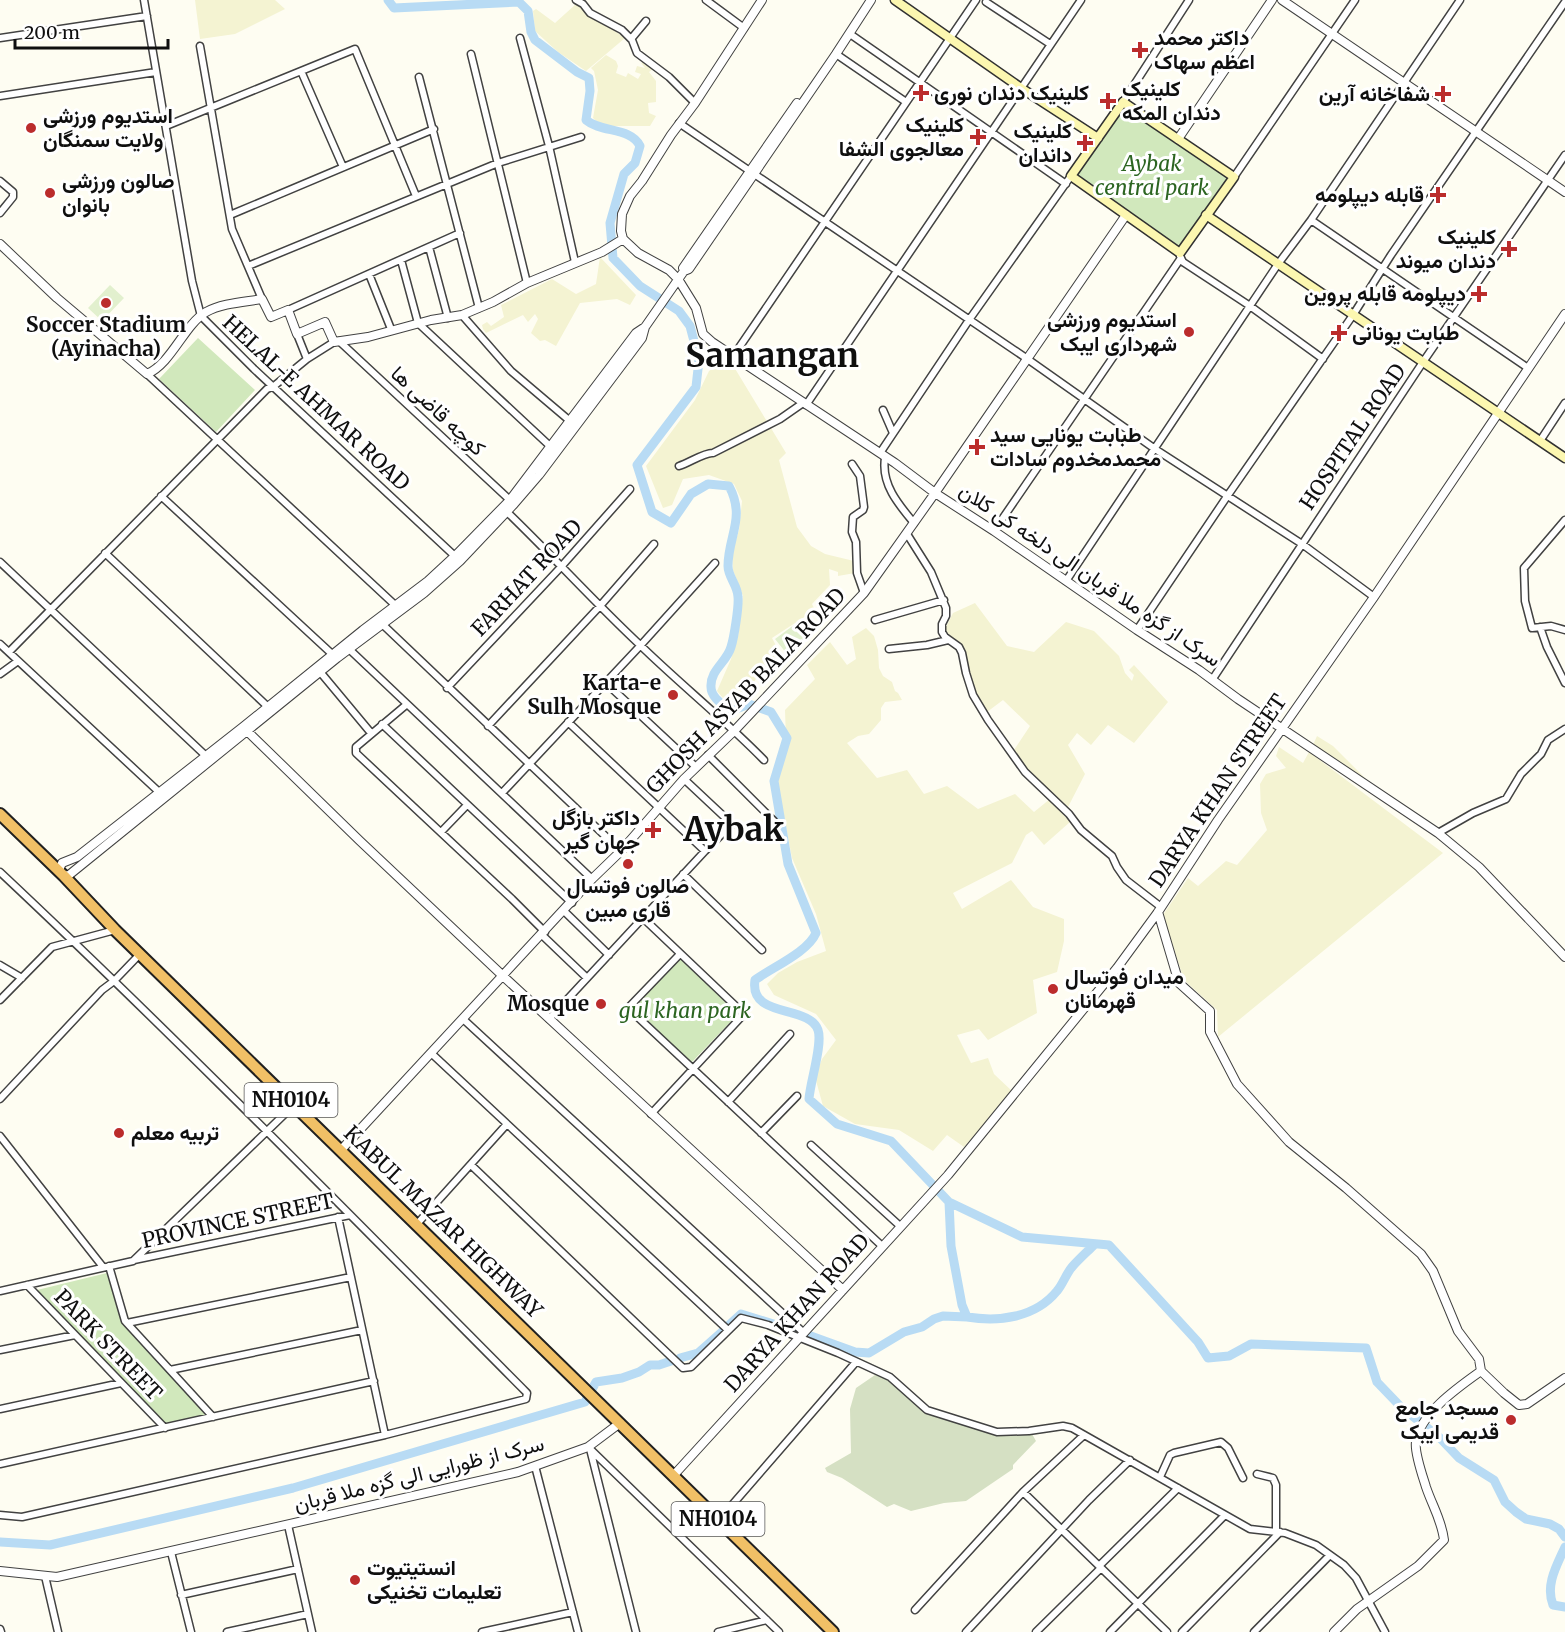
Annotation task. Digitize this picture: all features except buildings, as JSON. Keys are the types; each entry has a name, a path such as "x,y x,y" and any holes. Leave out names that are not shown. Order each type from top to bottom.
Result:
{"highway":[{"name":"KABUL MAZAR HIGHWAY","path":"0,814 46,858 66,872 78,891 115,930 833,1632"}],"main road":[{"path":"895,0 1021,88 1098,138"},
{"path":"1123,102 1234,177 1180,255 1126,215 1069,180 1123,102"},
{"path":"1206,215 1565,458"}],"street":[{"name":"HELAL-E AHMAR ROAD","path":"144,0 192,281 201,316 254,369 457,559"},
{"path":"576,0 584,4 590,13 622,30 631,39 637,53 669,77 695,103"},
{"path":"706,0 744,28"},
{"path":"9,652 267,389 307,359 337,341 368,337 391,329 462,315 527,283 602,252 620,241 622,214 630,196 695,103 762,0"},
{"path":"734,355 976,0"},
{"path":"679,466 693,462 707,452 713,453 780,419 804,404 898,272 1081,0"},
{"path":"1123,102 1189,0"},
{"path":"1178,139 1272,0"},
{"path":"1282,0 1565,192"},
{"path":"1234,177 1355,0"},
{"path":"1066,581 1278,264 1311,220 1460,0"},
{"path":"986,2 1050,44"},
{"path":"1137,630 1565,2"},
{"path":"457,559 395,605 379,621 349,649 321,673 245,729 206,756 77,857 62,863 66,872 245,729 267,705 332,654 379,621 424,593 539,475 642,338 645,327 684,271 683,267 836,54 869,3"},
{"path":"752,172 861,9 869,3"},
{"path":"0,38 147,16"},
{"path":"631,39 646,21"},
{"path":"850,34 992,132 1069,180 969,320 893,433 883,455 885,478 896,500 914,524"},
{"path":"520,38 549,146 575,262"},
{"path":"200,46 232,230 271,317 460,233"},
{"path":"166,126 355,49 416,196"},
{"path":"471,54 527,283"},
{"path":"836,54 906,102"},
{"path":"301,71 343,167"},
{"path":"0,96 156,72"},
{"path":"419,77 478,308"},
{"path":"679,123 1155,448 1302,544 1374,597"},
{"path":"230,215 434,129"},
{"path":"248,266 498,163 582,137"},
{"name":"HOSPITAL ROAD","path":"1212,680 1423,362 1565,155"},
{"path":"0,181 13,192 13,196 0,213"},
{"name":"GHOSH ASYAB BALA ROAD","path":"341,1150 592,879 621,851 684,779 735,730 864,593 1126,215"},
{"path":"1311,220 1528,368"},
{"name":"سرک از گزه ملا قربان الی دلخه کی کلان","path":"620,241 669,270 696,308 703,334 1438,833 1479,867 1565,957"},
{"path":"0,244 57,298 147,374 395,605"},
{"path":"429,247 448,318"},
{"path":"1180,255 1183,262 1250,306 1323,359"},
{"path":"994,531 1180,255"},
{"path":"401,260 418,323 551,447"},
{"path":"369,274 391,329"},
{"path":"147,374 166,358 201,316 216,309 262,299"},
{"path":"288,310 307,359"},
{"name":"DARYA KHAN STREET","path":"948,1175 1117,968 1159,910 1565,314"},
{"path":"462,315 511,371 570,421"},
{"path":"297,334 325,322 337,341"},
{"path":"512,502 636,333 645,327"},
{"name":"کوچه قاضی ها","path":"337,341 512,502"},
{"path":"1540,441 1564,406"},
{"path":"883,410 893,433"},
{"path":"852,464 860,476 864,507 854,517 852,532 856,542 857,573 864,593"},
{"name":"FARHAT ROAD","path":"447,688 630,489"},
{"path":"161,496 332,654"},
{"path":"505,509 640,646 735,730 764,760"},
{"path":"1565,520 1524,568 1525,601 1532,628 1551,626 1565,630"},
{"path":"907,534 931,572 944,600 947,612 942,628 945,637 959,647 973,695 1025,772 1069,814 1082,830 1112,856 1126,880 1159,910 1179,983 1210,1011 1210,1032 1237,1084 1289,1142 1346,1188 1420,1254 1433,1270 1458,1331 1479,1359 1481,1371 1504,1394 1519,1405 1527,1404 1565,1378"},
{"path":"488,726 600,606 654,544"},
{"path":"105,553 267,705"},
{"path":"0,562 206,756"},
{"path":"502,793 716,563"},
{"path":"875,620 944,600"},
{"path":"379,621 621,851"},
{"path":"1540,627 1565,683"},
{"path":"889,649 948,640"},
{"path":"0,644 159,792"},
{"path":"349,649 592,879"},
{"path":"0,674 18,661"},
{"path":"321,673 371,734"},
{"path":"606,682 696,767"},
{"path":"406,705 356,747 356,753 512,899 587,978"},
{"path":"568,722 705,851"},
{"path":"382,724 572,903"},
{"path":"245,729 503,976 843,1290"},
{"path":"1438,833 1473,813 1506,799 1521,774 1541,754 1548,740 1565,729"},
{"path":"708,755 774,821"},
{"path":"549,1019 642,917 732,824 684,779"},
{"path":"441,832 467,805"},
{"path":"46,858 69,861"},
{"path":"0,872 73,940 527,1393 526,1399 385,1435 22,1517 0,1515"},
{"path":"683,874 762,950"},
{"path":"564,911 609,955"},
{"path":"642,917 744,1014 651,1114"},
{"path":"0,1000 52,947 115,930"},
{"path":"0,1099 102,990 140,954"},
{"path":"680,954 628,1008 882,1246"},
{"path":"0,965 22,978"},
{"path":"464,1019 801,1336"},
{"path":"728,1102 790,1034"},
{"path":"431,1053 728,1330"},
{"path":"761,1133 797,1095"},
{"path":"133,1261 295,1104"},
{"path":"417,1224 507,1124"},
{"path":"0,1136 106,1267"},
{"path":"811,1145 900,1226"},
{"path":"471,1165 683,1368 690,1367 741,1318 801,1336 890,1377 927,1410 997,1431 1029,1431 1063,1426 1072,1428 1251,1529 1278,1532 1316,1545 1344,1565 1356,1578 1385,1632"},
{"name":"DARYA KHAN ROAD","path":"673,1476 948,1175"},
{"name":"PROVINCE STREET","path":"0,1291 350,1215"},
{"path":"338,1217 385,1435"},
{"name":"PARK STREET","path":"106,1267 127,1323 213,1417"},
{"path":"127,1323 351,1277"},
{"name":"PARK STREET","path":"27,1285 165,1428"},
{"path":"170,1370 362,1330"},
{"path":"0,1350 75,1335"},
{"path":"719,1520 856,1362"},
{"path":"1334,1632 1369,1599 1418,1566 1444,1540 1443,1528 1426,1488 1415,1444 1419,1429 1428,1418 1451,1394 1481,1371"},
{"path":"0,1464 374,1381"},
{"path":"0,1409 121,1383"},
{"name":"سرک از ظورایی الی گزه ملا قربان","path":"0,1571 57,1577 518,1472 589,1448 620,1423"},
{"path":"915,1610 1023,1492 1084,1435"},
{"path":"1160,1477 1170,1455 1221,1442 1228,1448 1243,1478"},
{"path":"589,1448 779,1632"},
{"path":"589,1448 636,1632"},
{"path":"966,1632 1089,1500 1130,1460"},
{"path":"535,1466 578,1632"},
{"path":"1182,1632 1278,1532 1274,1478 1257,1474"},
{"path":"1036,1632 1178,1488"},
{"path":"1023,1492 1167,1632"},
{"path":"1110,1632 1225,1515"},
{"name":"سرک از ظورایی الی گزه ملا قربان","path":"288,1525 312,1632"},
{"path":"171,1552 191,1632"},
{"path":"1254,1632 1330,1555"},
{"path":"181,1594 298,1569"},
{"path":"45,1576 58,1632"},
{"path":"482,1632 573,1612"},
{"path":"227,1632 308,1614"},
{"path":"718,1632 767,1620"}],"green space":[{"path":"195,0 275,0 285,9 235,34 200,39"},
{"path":"576,4 625,38 586,71 558,52 535,31 533,11 536,9 555,23"},
{"path":"606,55 616,61 618,66 616,73 626,77 628,73 638,79 641,74 635,72 637,66 645,68 641,63 647,60 653,69 649,72 656,81 656,102 648,103 649,113 656,116 650,126 602,126 593,118 598,90 594,71 591,68"},
{"name":"Aybak central park","path":"1124,104 1229,176 1180,247 1075,175"},
{"path":"600,257 636,295 630,305 617,299 580,303 556,346 545,340 540,341 531,333 538,319 535,314 528,322 523,315 486,333 483,329 482,325 487,322 491,326 504,317 501,305 552,279 576,294 596,284"},
{"name":"Soccer Stadium (Ayinacha)","path":"110,285 124,298 102,321 88,308"},
{"path":"198,338 255,390 216,432 159,379"},
{"path":"727,359 786,453 779,460 797,527 811,546 825,554 854,561 855,573 838,576 838,572 829,569 830,585 812,604 815,610 772,638 781,655 755,680 752,699 728,704 717,691 738,636 743,596 733,570 732,553 739,530 742,501 734,484 709,475 683,479 672,505 663,508 646,466 695,400 709,371"},
{"path":"975,603 1007,646 1034,652 1066,622 1094,631 1119,656 1125,673 1132,681 1134,675 1129,670 1134,665 1168,702 1134,743 1108,725 1091,745 1077,733 1068,745 1085,774 1068,807 1028,770 1014,750 1030,726 1003,700 987,712 975,692 961,646 944,631 953,613"},
{"path":"798,622 809,638 787,654 775,639"},
{"path":"866,628 874,636 879,668 883,676 892,682 902,700 885,702 881,708 881,720 869,734 858,736 847,743 877,778 907,770 924,794 947,786 978,809 1015,794 1034,812 1050,799 1070,822 1044,845 1032,831 1026,835 1012,863 953,893 962,909 1011,880 1033,907 1064,919 1064,941 1057,972 1033,980 1037,1013 988,1040 979,1029 957,1035 971,1063 988,1058 994,1074 1013,1092 964,1147 947,1135 933,1151 899,1130 855,1124 823,1106 815,1077 822,1059 836,1040 816,1014 774,995 767,984 778,973 797,962 826,951 816,914 792,858 776,774 786,740 785,710 815,679 807,665 830,642 847,665 856,659 852,637"},
{"path":"1317,736 1333,746 1370,783 1313,745"},
{"path":"1279,747 1303,763 1309,752 1443,853 1218,1037 1217,1010 1184,980 1163,915 1188,878 1198,886 1226,861 1237,865 1267,830 1261,813 1260,784 1266,774 1286,768 1276,756"},
{"name":"gul khan park","path":"680,958 738,1014 691,1063 632,1008"},
{"path":"107,1273 122,1321 208,1415 168,1426 37,1290"},
{"path":"875,1375 889,1380 925,1410 997,1433 1032,1434 1036,1441 1013,1465 1013,1469 966,1501 944,1503 911,1511 894,1504 887,1507 842,1478 827,1472 825,1468 851,1453 850,1409 856,1388"}],"waterway":[{"path":"388,0 394,8 519,2 528,11 531,32 535,40 577,72 589,78 590,91 586,120 630,136 640,146 635,163 624,174 610,223 613,258 640,286 679,311 690,326 699,360 696,387 637,465 652,512 671,523 691,494 708,484 729,486 734,497 736,517 728,566 738,593 737,614 731,647 713,676 711,687 715,698 731,711 749,704 771,712 787,738 774,781 788,864 816,933 806,947 755,980 756,992 761,1001 804,1017 818,1030 819,1044 809,1099 837,1124 891,1141 949,1202 1022,1237 1109,1245 1198,1342 1208,1358 1229,1356 1251,1344 1366,1348 1377,1382 1401,1407 1439,1437 1459,1458 1494,1480 1505,1502 1516,1512 1526,1519 1550,1524 1559,1529 1565,1537"},
{"path":"949,1202 951,1246 962,1305 967,1317 1004,1318 1038,1307 1057,1291 1072,1267 1095,1244"},
{"path":"729,1325 741,1314 799,1332"},
{"path":"808,1335 855,1352 869,1353 904,1332 922,1327 934,1319 943,1316 967,1317"},
{"path":"680,1358 698,1353 724,1330"},
{"path":"0,1542 50,1545 293,1488 585,1402 596,1382 622,1378 650,1365 659,1365 674,1360"},
{"path":"1565,1547 1553,1575 1550,1590 1553,1605 1565,1607"}],"place":[{"name":"داکتر محمد اعظم سهاک","path":"1140,50"},
{"name":"کلینیک دندان نوری","path":"921,93"},
{"name":"شفاخانه آرین","path":"1443,94"},
{"name":"کلینیک دندان المکه","path":"1108,101"},
{"name":"استدیوم ورزشی ولایت سمنگان","path":"31,128"},
{"name":"کلینیک معالجوی الشفا","path":"978,137"},
{"name":"کلینیک داندان","path":"1085,143"},
{"name":"صالون ورزشی بانوان","path":"50,193"},
{"name":"قابله دیپلومه","path":"1438,195"},
{"name":"کلینیک دندان میوند","path":"1509,249"},
{"name":"دیپلومه قابله پروین","path":"1479,294"},
{"name":"Soccer Stadium (Ayinacha)","path":"106,303"},
{"name":"استدیوم ورزشی شهرداری ایبک","path":"1189,332"},
{"name":"طبابت یونانی","path":"1339,333"},
{"name":"طبابت یونایی سید محمدمخدوم سادات","path":"977,447"},
{"name":"Karta-e Sulh Mosque","path":"673,695"},
{"name":"داکتر بازگل جهان گیر","path":"653,830"},
{"name":"صالون فوتسال قاری مبین","path":"628,864"},
{"name":"میدان فوتسال قهرمانان","path":"1053,989"},
{"name":"Mosque","path":"601,1004"},
{"name":"تربیه معلم","path":"119,1133"},
{"name":"مسجد جامع قدیمی ایبک","path":"1511,1420"},
{"name":"انستیتیوت تعلیمات تخنیکی","path":"355,1580"}],"district":[{"name":"Samangan","path":"772,355"},
{"name":"Aybak","path":"734,829"}]}
